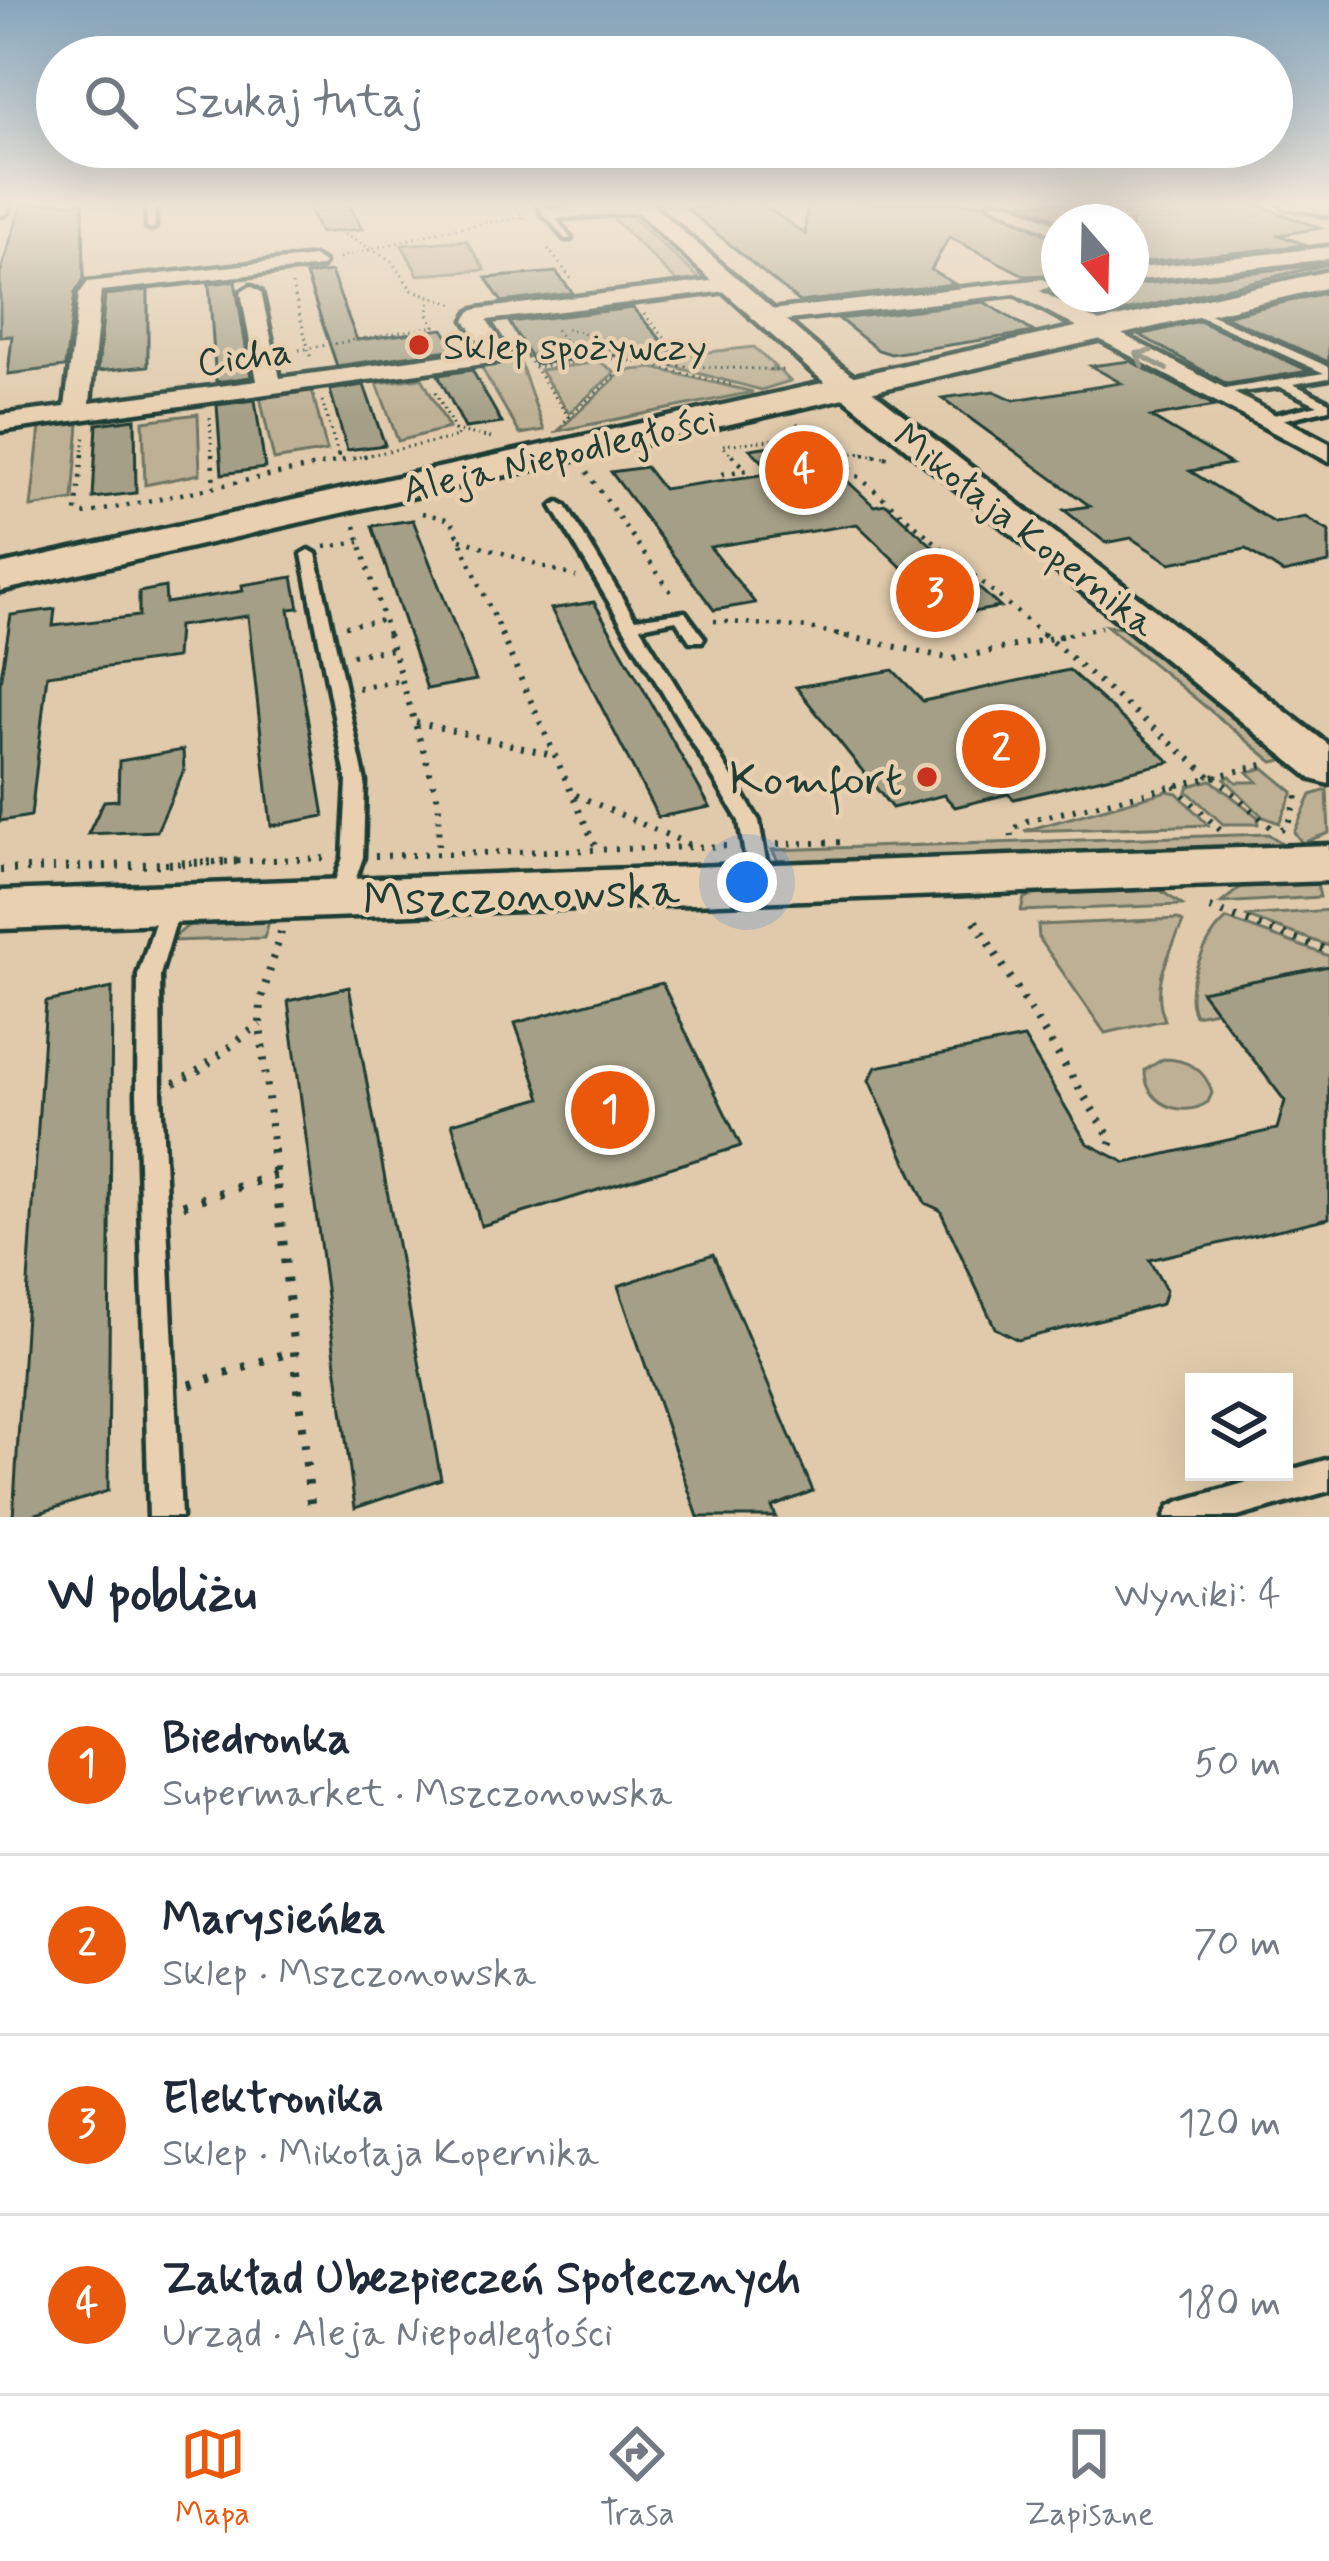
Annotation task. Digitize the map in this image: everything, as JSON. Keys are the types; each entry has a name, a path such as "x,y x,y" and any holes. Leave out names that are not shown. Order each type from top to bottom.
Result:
{"main road":[{"name":"Aleja Niepodległości","path":"0,578 1329,279"}],"street":[{"path":"82,415 89,294 95,286 211,274"},
{"name":"Mikołaja Kopernika","path":"715,274 1315,780"},
{"path":"502,357 476,320 478,315 727,285"},
{"path":"762,317 1041,286"},
{"path":"1019,288 1329,454"},
{"path":"251,292 270,388"},
{"path":"303,348 311,382"},
{"name":"Cicha","path":"0,423 502,357"},
{"name":"Mszczonowska","path":"0,910 171,904 346,878 758,864 1329,862"}],"lane":[{"path":"1193,310 1329,373"},
{"path":"1212,394 1329,373"},
{"path":"1280,382 1329,406"},
{"path":"1264,421 1329,406"},
{"path":"559,506 749,821 758,864"},
{"path":"309,554 356,782 346,878"},
{"path":"630,624 680,615 697,638"},
{"path":"165,1517 148,1094 149,975 171,904"},
{"path":"1181,1517 1329,1475"}],"path":[{"path":"399,274 404,283 430,298 473,309"},
{"path":"289,275 311,382 340,461"},
{"path":"303,348 435,326 428,314 430,298"},
{"path":"535,368 677,352 636,305"},
{"path":"502,357 570,347 545,314"},
{"path":"553,326 581,332 589,341 628,360 738,386"},
{"path":"527,356 568,418"},
{"path":"559,427 628,360"},
{"path":"647,365 783,370"},
{"path":"82,415 76,512 85,514 458,437 434,389"},
{"path":"208,400 214,487"},
{"path":"789,416 1022,620 1272,829"},
{"path":"454,430 499,440"},
{"path":"722,473 747,470 722,445 808,436"},
{"path":"827,450 899,458"},
{"path":"581,464 678,602"},
{"path":"414,511 451,520 597,849"},
{"path":"353,516 439,803 438,854"},
{"path":"710,621 810,628 953,658 1101,627"},
{"path":"331,658 392,649"},
{"path":"338,691 402,680"},
{"path":"416,722 556,756"},
{"path":"1012,837 1011,831 1027,821 1268,764"},
{"path":"1255,830 1286,826 1315,780"},
{"path":"1175,786 1220,830"},
{"path":"572,794 692,847 758,864 848,842"},
{"path":"1197,831 1238,830"},
{"path":"989,838 1035,836"},
{"path":"0,869 346,878 438,854 692,847"},
{"path":"1210,908 1329,951"},
{"path":"975,921 1112,1141 1107,1154"},
{"path":"277,944 261,1000 260,1024 312,1517"},
{"path":"148,1094 195,1073 260,1024"},
{"path":"154,1214 276,1175"},
{"path":"161,1395 295,1351"}],"shaded area":[{"path":"669,274 694,274 702,281 680,285"},
{"path":"754,347 775,367 770,370 780,371 790,381 761,390 645,359"},
{"path":"520,362 544,430 520,434 481,367"},
{"path":"600,362 615,372 569,413 540,370"},
{"path":"653,368 753,392 558,431 623,371"},
{"path":"422,378 449,428 398,441 377,383"},
{"path":"312,390 327,451 274,460 260,397"},
{"path":"198,414 200,474 145,485 143,421"},
{"path":"79,424 73,500 31,507 40,427"},
{"path":"1107,626 1128,629 1290,758 1273,762"},
{"path":"1264,768 1293,792 1279,823 1263,817 1225,779 1258,782 1248,772"},
{"path":"1211,780 1258,817 1258,824 1223,824 1187,791 1189,786"},
{"path":"1327,790 1329,833 1302,843 1294,832 1311,795"},
{"path":"1167,791 1177,793 1208,825 1024,831"},
{"path":"1268,834 1285,845 786,863 778,861 772,850"},
{"path":"1317,884 1320,897 1221,903 1241,887"},
{"path":"1160,890 1182,905 1021,911 1024,898 1031,895"},
{"path":"1329,910 1329,946 1245,916"},
{"path":"1227,919 1329,956 1329,966 1210,989 1207,998 1216,1011 1195,1015 1191,991 1198,964"},
{"path":"269,922 264,938 169,941 189,925"},
{"path":"1183,922 1160,983 1165,1020 1105,1033 1039,938 1038,925"},
{"path":"1163,1059 1187,1063 1200,1072 1212,1093 1208,1102 1187,1109 1158,1099 1146,1082 1145,1070"}],"building":[{"path":"0,274 84,274 75,293 65,367 8,374 12,336 0,337"},
{"path":"332,274 357,340 443,329 456,349 337,366 306,275"},
{"path":"557,274 573,293 502,302 486,278"},
{"path":"765,274 938,274 955,284 799,302"},
{"path":"1287,274 1149,306 1149,283"},
{"path":"235,281 251,377 216,382 209,284"},
{"path":"148,290 148,366 98,371 105,295"},
{"path":"1329,292 1329,362 1224,316"},
{"path":"984,302 1034,332 891,354 878,350 839,319"},
{"path":"633,308 670,350 535,364 509,322"},
{"path":"1199,321 1309,371 1227,384 1140,335"},
{"path":"1130,361 1215,406 1151,417 1231,464 1190,471 1275,523 1305,517 1329,531 1329,563 1283,573 1246,549 1170,563 1131,538 1106,543 1064,510 1090,506 942,398 994,391 1014,400 1121,383 1091,366"},
{"path":"472,370 502,423 465,428 438,375"},
{"path":"364,385 385,445 347,450 330,390"},
{"path":"255,400 265,468 222,474 217,405"},
{"path":"135,419 136,493 93,498 97,424"},
{"path":"805,441 874,506 886,504 1000,607 952,616 857,524 710,547 755,603 714,610 611,472 646,467 663,489 774,473 750,449"},
{"path":"413,520 476,680 427,689 372,526"},
{"path":"293,577 299,608 289,609 324,816 271,826 248,616 178,626 176,658 47,675 31,816 0,821 0,683 11,615 55,609 53,626 139,616 139,592 165,587 166,603 243,591 242,585"},
{"path":"594,602 710,807 658,817 551,609"},
{"path":"893,670 923,701 1069,670 1170,762 1014,799 1008,794 955,807 944,795 892,808 796,687"},
{"path":"183,750 184,770 157,831 88,834 104,801 118,800 119,761"},
{"path":"1329,966 1329,1218 1149,1260 1166,1290 1162,1304 1018,1340 995,1328 940,1210 925,1203 907,1164 869,1080 876,1067 1024,1038 1087,1143 1126,1163 1277,1129 1285,1101 1201,991"},
{"path":"662,983 741,1146 481,1226 452,1123 541,1098 515,1023"},
{"path":"349,987 441,1479 355,1508 288,1001"},
{"path":"112,988 108,1491 27,1517 13,1517 46,1002"},
{"path":"713,1254 813,1491 772,1507 776,1517 698,1517 618,1286"}],"place":[{"name":"Sklep spożywczy","path":"419,345"},
{"name":"Zakład Ubezpieczeń Społecznych","path":"804,470"},
{"name":"Elektronika","path":"935,593"},
{"name":"Marysieńka","path":"1001,749"},
{"name":"Komfort","path":"927,777"},
{"name":"Biedronka","path":"610,1110"}]}
